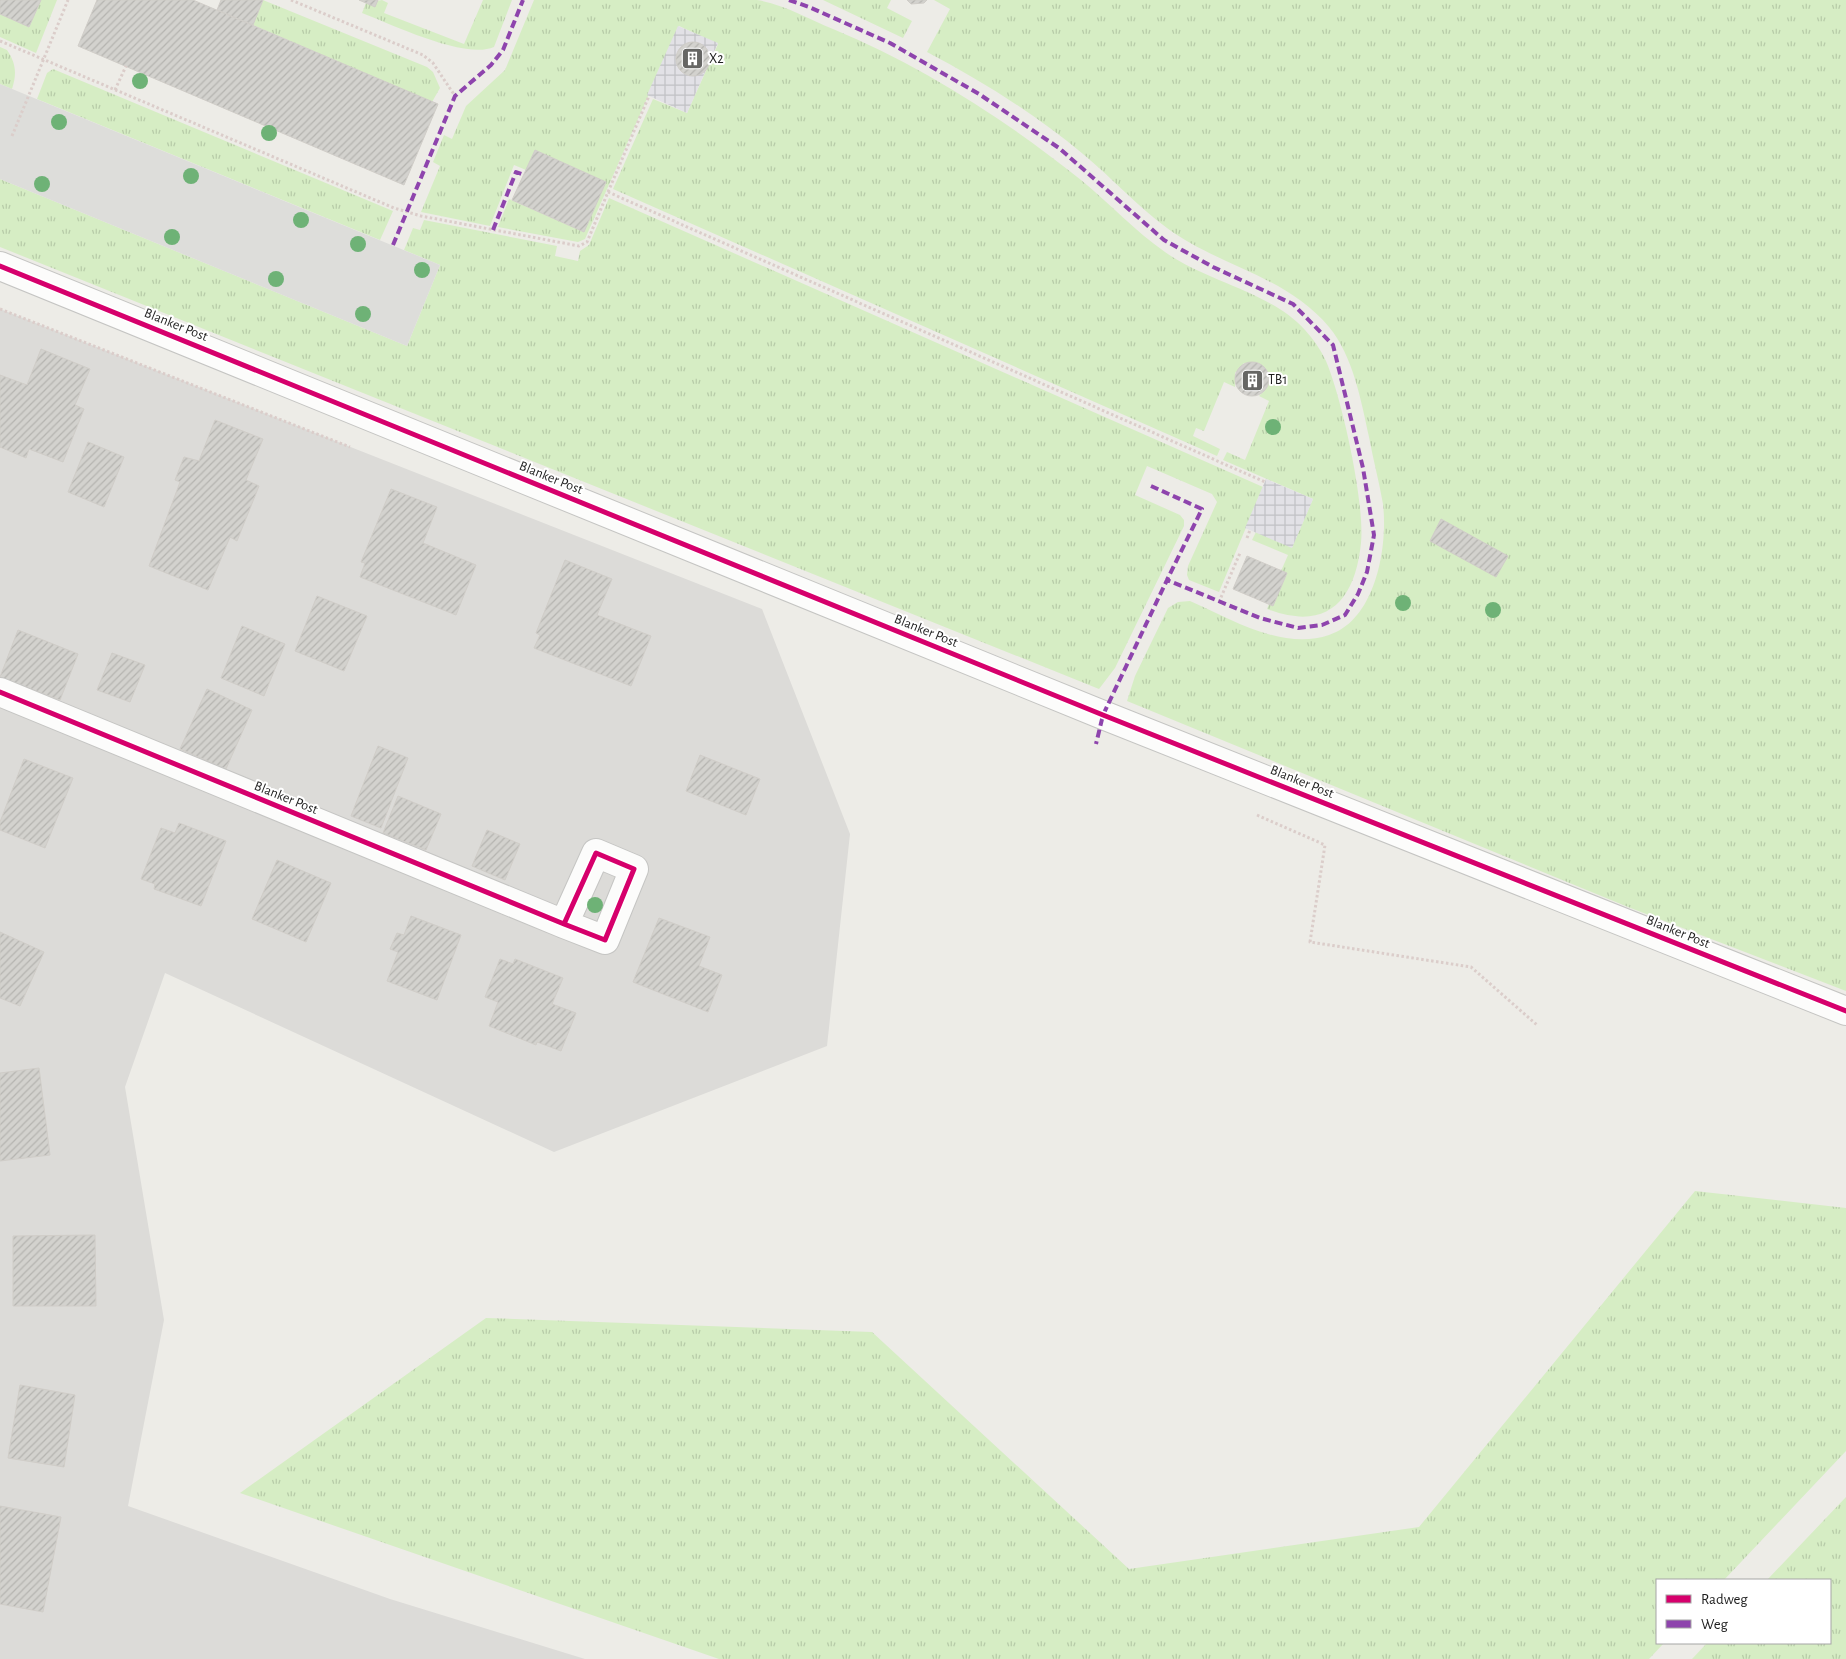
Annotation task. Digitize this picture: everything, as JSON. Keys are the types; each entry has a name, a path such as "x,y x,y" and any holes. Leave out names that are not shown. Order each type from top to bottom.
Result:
{"street":[{"name":"Blanker Post","path":"0,266 1113,718 1846,1011"},
{"name":"Blanker Post","path":"0,692 564,924"}],"path":[{"path":"12,136 68,0"},
{"path":"291,0 423,55 433,63 455,96"},
{"path":"0,42 394,208 421,216 579,246 586,242 650,96"},
{"path":"115,90 126,66"},
{"path":"608,192 1265,482"},
{"path":"0,309 356,450"},
{"path":"1247,538 1250,530"},
{"path":"1219,602 1240,554"},
{"path":"1254,814 1325,845 1310,942 1471,967 1537,1025"}],"shaded area":[{"path":"678,26 718,43 687,113 647,95"},
{"path":"0,84 440,265 407,346 0,179"},
{"path":"0,309 762,609 850,834 827,1046 554,1152 165,973 125,1087 164,1320 128,1506 390,1599 585,1659 0,1659"},
{"path":"1266,479 1313,499 1292,548 1245,528"}],"green space":[{"path":"41,0 57,0 36,53 0,37 0,14 29,27"},
{"path":"263,0 427,67 433,72 440,88 432,102 253,25"},
{"path":"382,0 388,3 384,13 464,44 483,0 512,0 494,47 481,50 447,45 362,13 366,3"},
{"path":"534,0 757,0 796,12 899,60 993,115 1081,180 1165,252 1200,272 1275,306 1291,317 1311,337 1326,361 1339,400 1351,451 1359,503 1361,543 1358,563 1352,581 1344,595 1334,606 1322,614 1306,617 1288,615 1267,609 1269,604 1273,605 1287,574 1281,571 1288,555 1252,540 1256,532 1292,547 1313,499 1223,460 1227,452 1245,460 1269,401 1259,396 1268,386 1268,372 1258,363 1244,363 1235,373 1235,387 1224,382 1204,431 1196,428 1193,436 1220,449 1217,456 613,189 653,99 687,113 718,44 679,26 585,239 578,242 498,227 509,199 584,232 606,182 535,150 526,170 514,165 490,226 421,212 440,166 433,162 444,135 452,139 466,106 505,70"},
{"path":"823,0 891,0 887,8 912,21 903,38"},
{"path":"934,0 1846,0 1846,991 1628,907 1127,701 1135,676 1168,608 1178,602 1190,601 1258,631 1294,639 1312,639 1329,635 1345,627 1358,614 1368,598 1381,560 1384,521 1383,504 1355,379 1337,339 1329,327 1312,309 1272,283 1208,253 1167,228 1145,211 1083,154 1046,125 988,86 927,52 950,9"},
{"path":"0,47 7,50 14,64 15,78 12,89 0,84"},
{"path":"53,69 393,211 380,240 37,99 47,73"},
{"path":"0,179 407,346 440,265 404,250 413,228 420,230 424,220 557,246 555,256 578,261 580,251 589,245 609,198 1263,487 1219,592 1189,580 1187,575 1188,566 1217,502 1212,494 1147,466 1135,495 1180,515 1184,520 1184,526 1115,668 1099,689 0,247"},
{"path":"1695,1191 1846,1208 1846,1451 1725,1579 1656,1579 1656,1644 1663,1644 1649,1659 719,1659 240,1493 486,1318 872,1332 1129,1569 1419,1527"},
{"path":"1846,1497 1846,1659 1692,1659 1706,1644 1831,1644 1831,1579 1768,1579"}],"building":[{"path":"0,0 41,0 29,27 0,14"},
{"path":"97,0 193,0 438,104 404,185 78,46"},
{"path":"221,0 263,0 253,25 217,10"},
{"path":"359,0 378,0 375,7"},
{"path":"907,0 927,0 924,3 911,4"},
{"name":"X2","path":"693,42 705,47 710,59 705,71 693,76 681,71 676,59 681,47"},
{"path":"535,150 606,182 584,232 512,200"},
{"path":"41,349 90,369 75,405 84,409 63,462 29,449 26,458 0,447 0,375 27,385"},
{"name":"TB1","path":"1252,362 1264,367 1269,379 1264,391 1252,396 1240,391 1235,379 1240,367"},
{"path":"215,420 263,439 246,480 259,486 237,541 230,537 208,590 149,566 180,482 175,480 184,457 199,461"},
{"path":"88,442 124,457 104,507 68,492"},
{"path":"391,489 437,507 423,543 476,565 456,615 360,577 365,563 361,562"},
{"path":"1441,519 1508,556 1496,577 1430,541"},
{"path":"1247,556 1287,573 1273,606 1233,589"},
{"path":"565,560 612,579 597,615 651,636 631,686 534,648 540,635 536,633"},
{"path":"317,596 367,616 344,671 295,651"},
{"path":"242,626 285,644 264,696 221,678"},
{"path":"18,630 78,654 60,700 0,677"},
{"path":"112,653 145,665 130,702 97,690"},
{"path":"207,689 252,710 226,769 180,749"},
{"path":"378,746 408,758 381,828 351,816"},
{"path":"700,755 760,779 746,815 686,791"},
{"path":"24,759 73,778 45,848 0,830 0,822"},
{"path":"398,796 441,814 426,850 383,833"},
{"path":"179,823 226,841 201,906 154,889 155,884 141,879 161,828 175,833"},
{"path":"487,830 520,844 505,880 472,866"},
{"path":"277,860 331,883 306,942 252,919"},
{"path":"411,916 461,935 437,1000 387,981 398,952 390,949 397,933 404,935"},
{"path":"659,918 710,937 699,966 722,975 708,1012 633,982"},
{"path":"0,932 44,952 20,1006 0,998"},
{"path":"500,959 513,964 515,959 563,978 552,1004 576,1013 561,1051 537,1042 536,1045 489,1026 498,1002 485,997"},
{"path":"39,1068 50,1155 0,1161 0,1073"},
{"path":"95,1235 96,1306 13,1306 13,1236"},
{"path":"20,1385 75,1395 64,1467 8,1458"},
{"path":"0,1506 61,1517 43,1612 0,1604"}],"marked path":[{"path":"393,245 455,96 491,65 503,50 523,0"},
{"path":"789,0 890,43 979,94 1059,148 1164,240 1213,267 1293,304 1333,345 1363,468 1374,535 1367,572 1358,594 1345,615 1322,625 1298,628 1260,618 1167,580 1103,715 1096,744"},
{"path":"493,230 516,172 524,175"},
{"path":"1151,486 1202,509 1167,580"}],"cycle path":[{"path":"0,266 1103,715 1846,1011"},
{"path":"0,692 564,924 605,940 634,869 596,853 564,924"}],"place":[{"name":"X2","path":"693,59"},
{"name":"TB1","path":"1252,380"}]}
